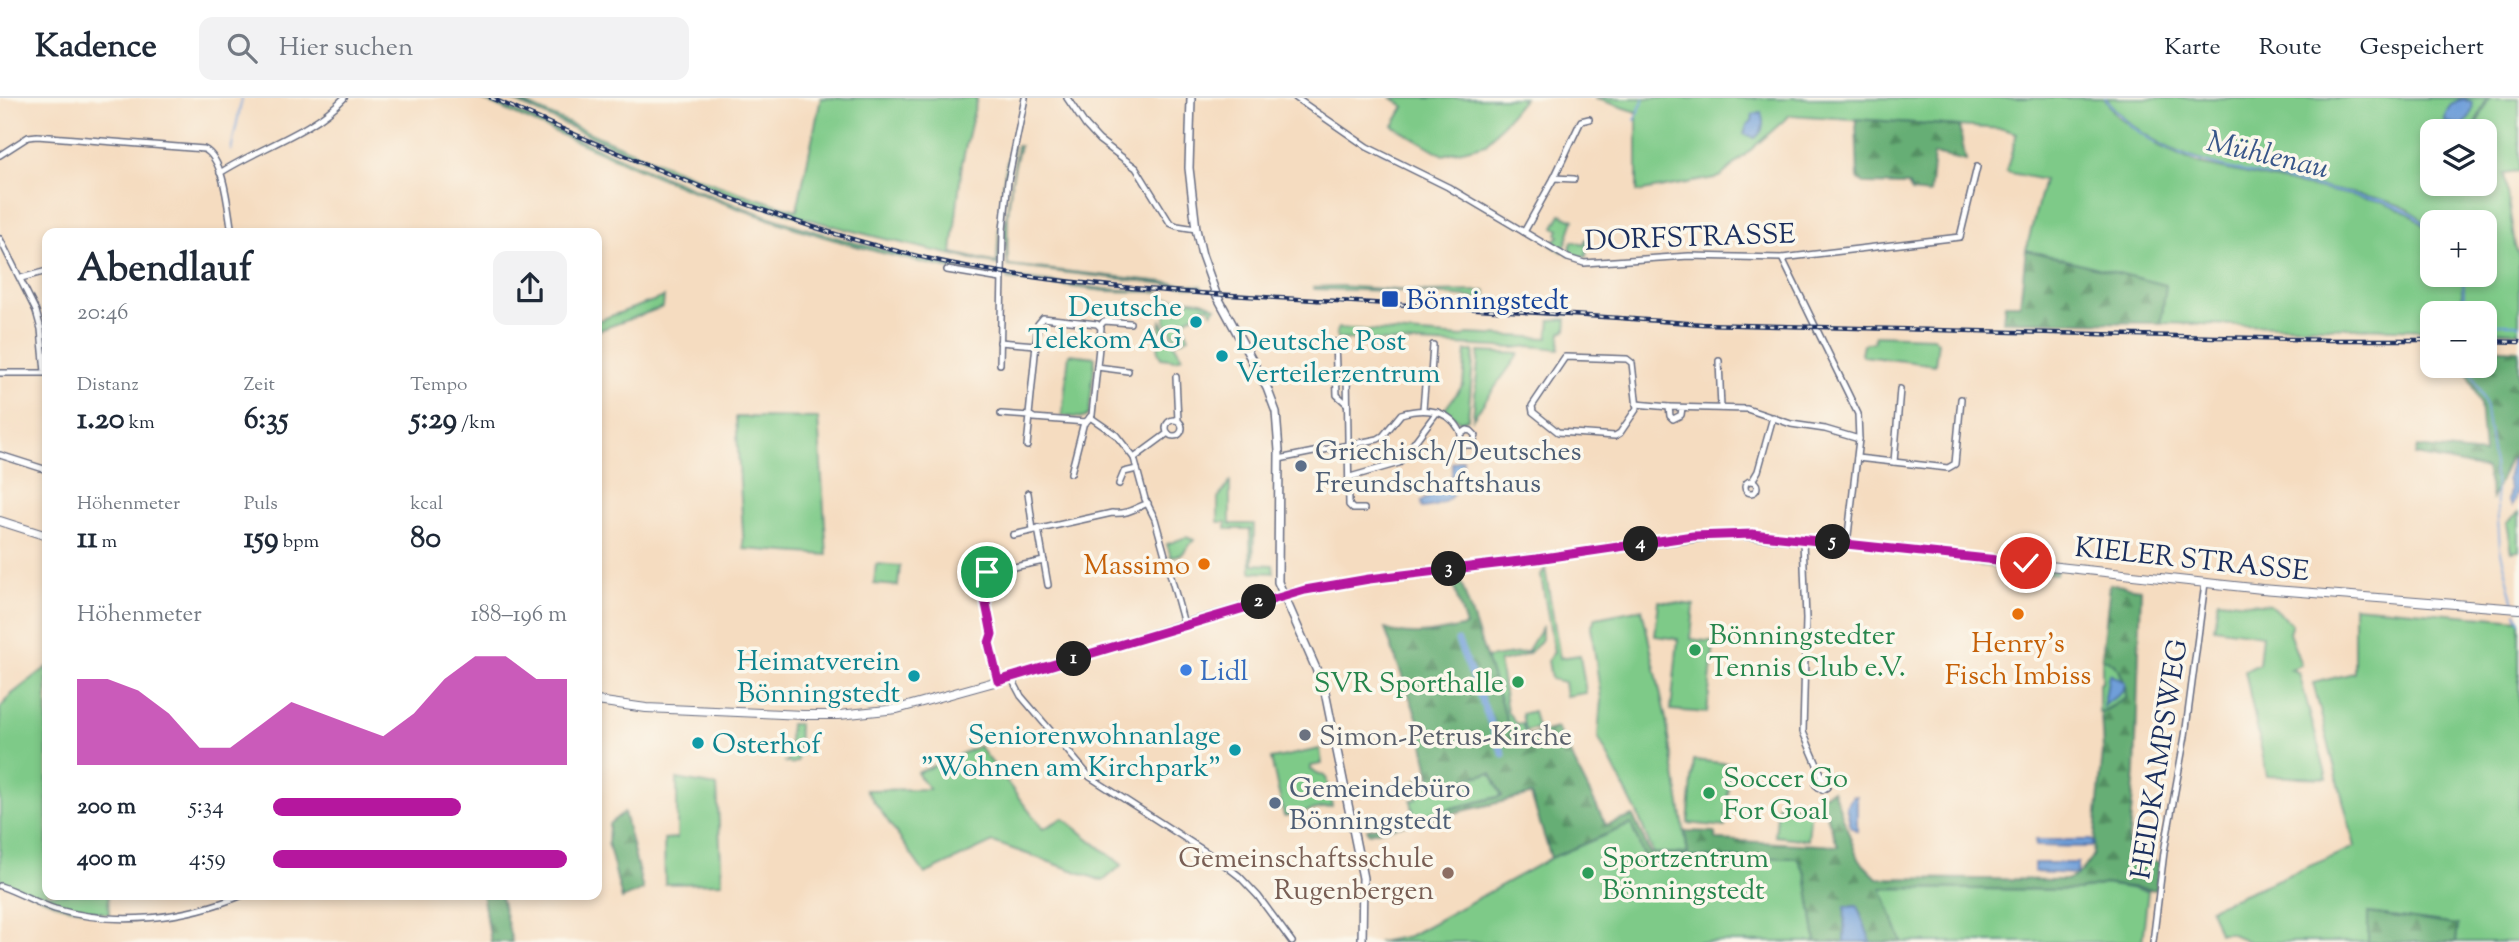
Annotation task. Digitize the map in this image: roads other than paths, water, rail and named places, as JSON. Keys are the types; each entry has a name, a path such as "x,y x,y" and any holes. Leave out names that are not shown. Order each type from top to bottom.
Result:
{"main road":[{"path":"1191,98 1189,168 1196,229 1211,282 1273,399 1278,425 1279,459 1278,582 1319,674 1325,694 1363,878 1362,942"},
{"path":"0,522 42,535"},
{"name":"KIELER STRASSE","path":"602,702 646,708 839,715 897,709 1283,596 1369,579 1537,559 1693,536 1752,534 2205,583 2519,609"}],"street":[{"path":"220,173 248,155 316,121 344,98"},
{"path":"1000,364 1001,279 1008,181 1025,98"},
{"path":"1067,98 1099,141 1136,168 1170,223 1196,229"},
{"name":"DORFSTRASSE","path":"1296,98 1367,147 1448,187 1573,261 1585,263 1689,256 1782,258 1960,237 1977,167"},
{"path":"1524,232 1581,121 1589,119"},
{"path":"0,155 29,137 37,136 204,149 211,152 218,163 231,228"},
{"path":"1554,178 1574,179"},
{"path":"0,239 21,278 42,338"},
{"path":"1782,258 1858,414 1859,439 1847,544"},
{"path":"947,270 1001,279"},
{"path":"21,278 42,272"},
{"path":"1027,446 1030,416 1028,411 1038,324 1043,318 1100,326"},
{"path":"1071,472 1084,422 1090,417 1100,326 1104,321 1130,323"},
{"path":"1000,342 1036,345"},
{"path":"1335,342 1337,395 1347,404"},
{"path":"1423,410 1425,385 1431,375 1433,345"},
{"path":"1565,357 1627,359 1632,363 1636,404 1637,408 1615,436 1558,432 1533,412 1532,406 1565,357"},
{"path":"1719,361 1721,408"},
{"path":"1097,367 1128,371"},
{"path":"1364,509 1353,509 1349,505 1346,371 1431,375"},
{"path":"0,373 42,373"},
{"path":"1168,433 1180,434 1182,426 1178,421 1176,377"},
{"path":"1894,462 1900,389"},
{"path":"1857,458 1948,468 1955,464 1961,399"},
{"path":"1636,404 1746,409 1791,424 1825,429 1859,439"},
{"path":"1669,407 1673,419 1681,415 1682,408"},
{"path":"1279,459 1378,439 1401,414 1423,410 1437,412 1458,428 1461,434"},
{"path":"1350,477 1399,463 1437,412"},
{"path":"1001,414 1084,422"},
{"path":"1090,417 1116,435 1134,458 1184,624"},
{"path":"1752,481 1758,471 1773,417"},
{"path":"1168,433 1168,423 1178,421"},
{"path":"1134,458 1168,433"},
{"path":"0,456 42,469"},
{"path":"1119,484 1124,472 1137,469"},
{"path":"1028,493 1048,585"},
{"path":"1013,535 1112,513 1126,513 1149,505"},
{"path":"1803,540 1806,620 1803,732 1822,776"},
{"path":"998,681 989,643 992,634 982,574 1044,561"},
{"name":"HEIDKAMPSWEG","path":"2153,942 2162,865 2185,736 2205,583"},
{"path":"1011,677 1021,696 1090,777 1239,876 1258,896 1292,942"},
{"path":"0,886 54,909 117,920 167,916 220,905 231,900"}],"water":[{"path":"2464,99 2472,103 2467,119 2445,119 2450,106"},
{"path":"1761,112 1761,132 1755,138 1744,134 1753,114"},
{"path":"2519,456 2519,485 2512,506 2508,501 2510,489 2507,479 2512,459"},
{"path":"1463,459 1458,486 1449,499 1422,508 1421,501 1452,476 1452,463"},
{"path":"2109,674 2125,682 2123,690 2104,706"},
{"path":"1853,796 1857,796 1857,831 1851,827 1846,806"},
{"path":"2035,840 2091,840 2094,843 2091,847 2036,846"},
{"path":"2034,863 2078,863 2077,874 2034,872"},
{"path":"1857,906 1871,942 1844,942 1845,907"}],"waterway":[{"path":"231,151 242,98"},
{"path":"1635,120 1644,98"},
{"name":"Mühlenau","path":"2105,98 2140,133 2181,154 2227,168 2385,201 2413,214 2420,221"},
{"path":"1380,150 1408,163"},
{"name":"Mühlenau","path":"2463,287 2464,301"},
{"path":"2497,324 2519,324"},
{"name":"Mühlenau","path":"2474,378 2485,403 2494,465 2500,548 2514,604"},
{"name":"Mühlenau","path":"2516,612 2519,622"},
{"path":"1458,641 1503,754"}],"railway":[{"path":"491,98 659,170 830,232 949,263 1040,278 1177,292 1702,324 2420,340"},
{"path":"2497,341 2519,342"}],"place":[{"name":"Bönningstedt","path":"1390,299"},
{"name":"Deutsche Telekom AG","path":"1196,322"},
{"name":"Deutsche Post Verteilerzentrum","path":"1222,356"},
{"name":"Griechisch/Deutsches Freundschaftshaus","path":"1301,466"},
{"name":"Massimo","path":"1204,564"},
{"name":"Henry's Fisch Imbiss","path":"2018,614"},
{"name":"Bönningstedter Tennis Club e.V.","path":"1695,650"},
{"name":"Lidl","path":"1186,670"},
{"name":"Heimatverein Bönningstedt","path":"914,676"},
{"name":"SVR Sporthalle","path":"1518,682"},
{"name":"Simon-Petrus-Kirche","path":"1305,735"},
{"name":"Osterhof","path":"698,743"},
{"name":"Seniorenwohnanlage \"Wohnen am Kirchpark\"","path":"1235,750"},
{"name":"Soccer Go For Goal","path":"1709,793"},
{"name":"Gemeindebüro Bönningstedt","path":"1275,803"},
{"name":"Gemeinschaftsschule Rugenbergen","path":"1448,873"},
{"name":"Sportzentrum Bönningstedt","path":"1588,873"}]}
